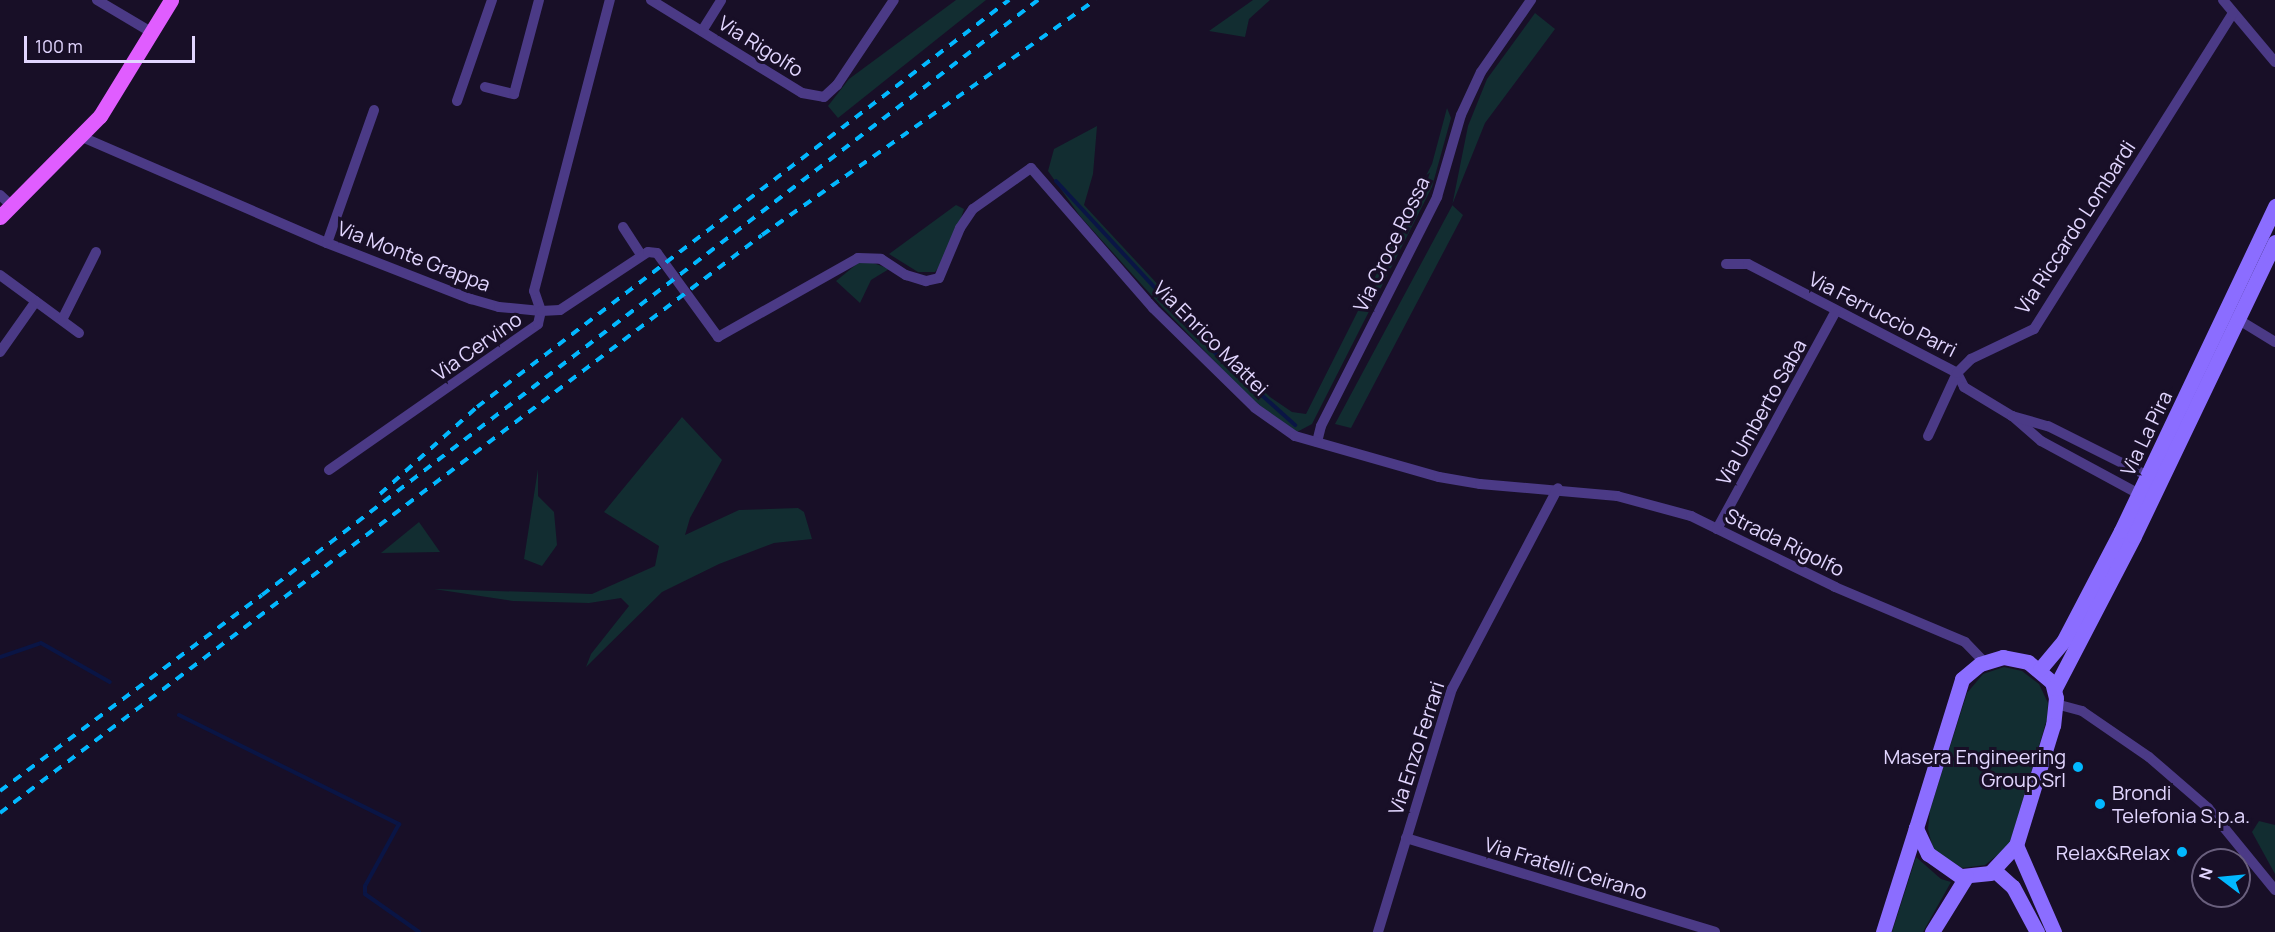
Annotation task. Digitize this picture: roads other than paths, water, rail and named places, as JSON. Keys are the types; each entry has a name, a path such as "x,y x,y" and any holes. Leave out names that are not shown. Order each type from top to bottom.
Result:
{"main road":[{"path":"0,217 82,137 118,91 171,0"}],"street":[{"path":"97,0 151,33"},
{"path":"457,101 492,0"},
{"path":"485,87 514,94 539,0"},
{"path":"541,310 534,291 610,0"},
{"name":"Via Rigolfo","path":"651,0 802,93 824,98 837,85 894,0"},
{"path":"702,31 721,0"},
{"name":"Via Croce Rossa","path":"1317,442 1321,426 1437,196 1461,115 1481,72 1531,0"},
{"path":"2223,0 2275,62"},
{"name":"Via Riccardo Lombardi","path":"1928,436 1957,373 1971,359 2034,329 2233,13"},
{"path":"327,243 374,110"},
{"name":"Via Monte Grappa","path":"82,137 327,243 471,299 499,307 541,310"},
{"name":"Via Enrico Mattei","path":"718,337 858,258 881,259 906,275 926,281 939,278 973,209 1031,168 1152,308 1255,408 1294,436 1449,478 1480,484 1558,488"},
{"path":"0,195 12,206"},
{"name":"Via La Pira","path":"2040,669 2064,640 2139,494 2275,206"},
{"path":"623,227 641,255"},
{"name":"Via La Pira","path":"2055,688 2239,320 2275,242"},
{"path":"62,320 96,252"},
{"name":"Via Cervino","path":"329,470 538,324 541,310 560,310 641,255 657,253 709,321 718,337"},
{"name":"Via Ferruccio Parri","path":"1726,264 1748,264 1957,373 1964,387 2012,416"},
{"path":"0,275 79,333"},
{"path":"0,352 36,301"},
{"name":"Via Umberto Saba","path":"1717,529 1836,311"},
{"path":"2239,320 2275,342"},
{"path":"2012,416 2048,426 2148,476"},
{"path":"2012,416 2041,441 2139,494"},
{"path":"2076,460 2084,443"},
{"name":"Strada Rigolfo","path":"1558,488 1617,496 1691,516 1835,587 1965,642 1984,662"},
{"name":"Via Enzo Ferrari","path":"1378,932 1452,689 1558,488"},
{"path":"1883,932 1958,688 1969,671 1984,662 2006,657 2040,669 2055,688 2056,704 2016,845 1994,870 1966,877 1937,864 1924,849 1916,828"},
{"path":"2056,704 2082,711 2149,757 2208,808 2273,887"},
{"name":"Via Fratelli Ceirano","path":"1406,838 1715,932"},
{"path":"2016,845 2054,932"},
{"path":"1994,870 2013,887 2037,932"},
{"path":"1932,932 1966,877"}],"waterway":[{"path":"1056,181 1217,355 1295,425"},
{"path":"0,657 41,643 110,682"},
{"path":"179,715 399,824 365,886 365,894 419,932"}],"railway":[{"path":"380,494 477,407 1009,0"},
{"path":"0,791 262,595 1038,0"},
{"path":"0,813 762,235 1095,0"}],"place":[{"name":"Masera Engineering Group Srl","path":"2078,767"},
{"name":"Brondi Telefonia S.p.a.","path":"2100,804"},
{"name":"Relax&Relax","path":"2182,852"}]}
